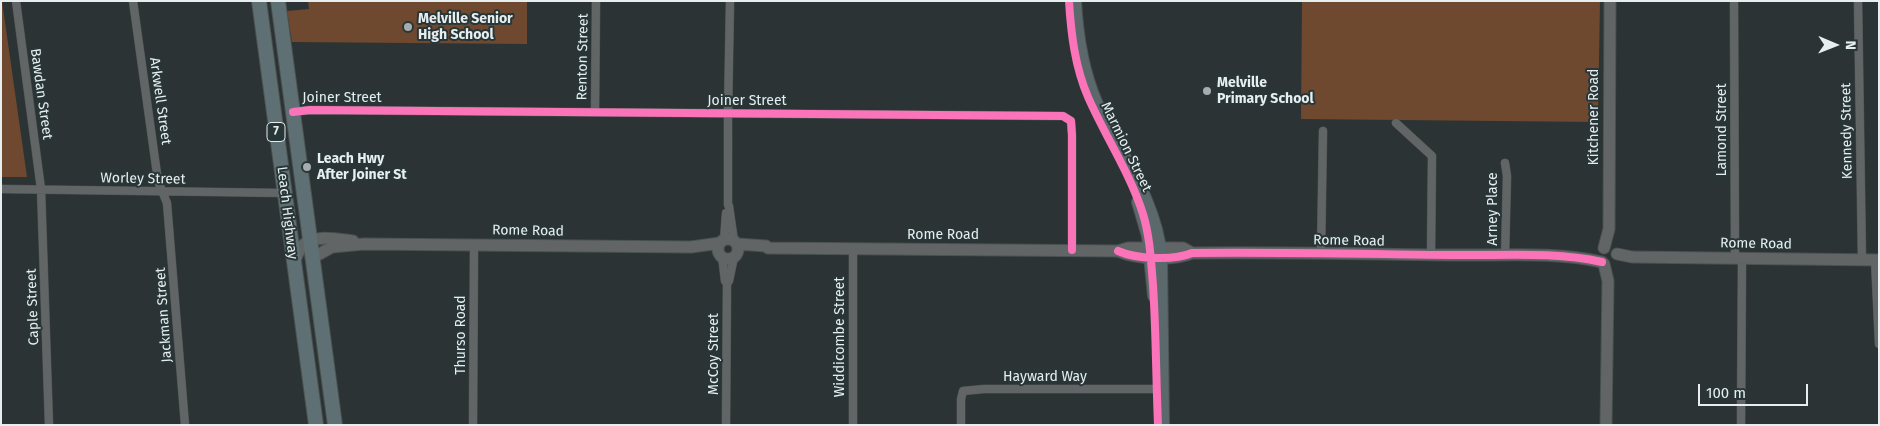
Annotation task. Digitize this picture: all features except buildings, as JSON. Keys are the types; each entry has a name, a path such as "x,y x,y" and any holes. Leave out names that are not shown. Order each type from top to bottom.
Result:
{"highway":[{"name":"Leach Highway","path":"259,1 316,425"},
{"name":"Leach Highway","path":"278,1 335,425"}],"main road":[{"name":"Marmion Street","path":"1069,1 1073,44 1080,76 1094,110 1141,208 1156,252"},
{"name":"Marmion Street","path":"1075,1 1078,39 1090,87 1149,206 1156,252 1156,347 1163,425"},
{"name":"Marmion Street","path":"1158,425 1159,389"}],"street":[{"name":"Bawdan Street","path":"16,1 41,189"},
{"name":"Arkwell Street","path":"133,1 158,181 167,203"},
{"name":"Renton Street","path":"595,112 596,1"},
{"name":"McCoy Street","path":"727,283 729,281 726,206 728,205 730,1"},
{"name":"Lamond Street","path":"1734,1 1741,425"},
{"name":"Kennedy Street","path":"1858,1 1862,260"},
{"name":"Kitchener Road","path":"1606,425 1610,2"},
{"name":"Joiner Street","path":"293,112 313,110 1064,116 1071,122 1072,135 1072,250"},
{"path":"1396,123 1432,156 1431,255"},
{"path":"1321,253 1323,131"},
{"name":"Arney Place","path":"1505,163 1507,176 1505,256"},
{"name":"Worley Street","path":"1,189 285,193"},
{"name":"Caple Street","path":"41,189 49,425"},
{"name":"Jackman Street","path":"167,203 185,425"},
{"name":"Rome Road","path":"310,240 323,238 341,239 364,244"},
{"path":"294,263 302,247 310,240"},
{"name":"Rome Road","path":"312,258 332,248 364,244 728,249 766,246 768,248 853,249 1118,250 1128,248 1156,252 1184,248 1192,253 1877,260"},
{"name":"Thurso Road","path":"473,425 474,245"},
{"name":"McCoy Street","path":"726,425 727,283 725,281 728,249"},
{"name":"Widdicombe Street","path":"853,249 853,425"},
{"path":"1877,260 1879,344"},
{"name":"Hayward Way","path":"961,425 961,399 963,391 984,389 1159,389"}],"shaded area":[{"path":"2,1 27,177 1,177"},
{"name":"Melville Senior High School","path":"308,1 527,1 527,44 292,42 287,11 309,9"},
{"path":"1302,1 1600,1 1598,122 1301,119"}],"cycle path":[{"path":"1069,1 1074,50 1084,86 1138,199 1147,231 1154,302 1158,425"},
{"path":"293,112 310,110 1063,116 1071,121 1072,135 1072,250"},
{"path":"1118,251 1134,256 1155,258 1184,256 1192,253 1526,255 1565,256 1602,262"}],"place":[{"name":"Melville Senior High School","path":"408,27"},
{"name":"Melville Primary School","path":"1207,91"},
{"name":"Leach Hwy After Joiner St","path":"307,167"}]}
